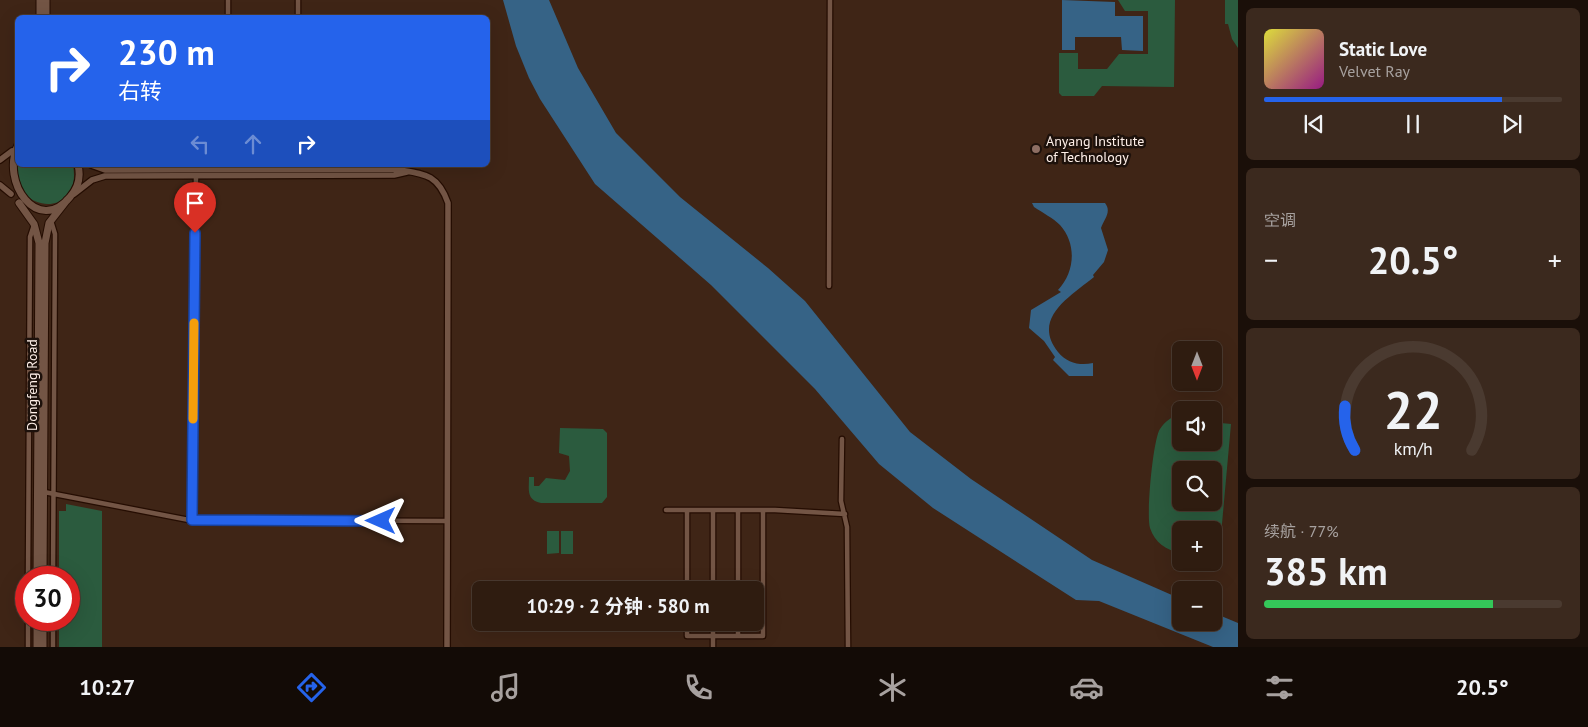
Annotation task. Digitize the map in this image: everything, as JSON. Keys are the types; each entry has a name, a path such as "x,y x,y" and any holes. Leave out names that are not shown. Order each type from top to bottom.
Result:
{"main road":[{"path":"40,0 40,15"},
{"path":"46,0 46,15"},
{"path":"5,166 15,148"},
{"name":"Dongfeng Road","path":"44,566 45,244 51,221 69,198 79,180 78,167"},
{"path":"5,178 11,194"},
{"name":"Dongfeng Road","path":"11,194 34,224 39,243 37,566"},
{"path":"19,202 29,208 40,210 58,207 69,198"},
{"path":"37,631 37,647"},
{"path":"43,631 43,647"}],"street":[{"path":"228,0 228,15"},
{"path":"298,0 298,15"},
{"path":"829,286 830,0"},
{"path":"0,160 12,151"},
{"path":"97,167 105,170 228,167 394,169 420,172 435,180 448,202 447,647"},
{"path":"69,198 92,180 105,176 394,175 409,171"},
{"path":"192,520 196,176"},
{"path":"0,185 11,194"},
{"path":"51,221 55,234 53,566"},
{"path":"28,566 30,237 34,224"},
{"path":"842,439 841,501 847,527 848,647"},
{"path":"44,492 192,520 447,521"},
{"path":"666,510 763,510 845,514"},
{"path":"687,510 687,581"},
{"path":"713,510 713,581"},
{"path":"738,510 738,581"},
{"path":"687,631 687,636 763,636 763,510"},
{"path":"28,631 28,647"},
{"path":"53,631 53,647"},
{"path":"713,631 713,647"},
{"path":"738,631 738,636"}],"green space":[{"path":"1118,0 1175,0 1174,87 1102,86 1094,96 1062,96 1059,93 1059,53 1078,53 1078,69 1107,69 1119,54 1148,54 1148,11 1125,11"},
{"path":"1225,0 1238,0 1238,48 1232,39 1228,24 1225,24"},
{"path":"16,167 73,167 73,184 66,196 56,203 43,203 30,198 20,188 15,172"},
{"path":"1172,418 1172,451 1222,451 1222,423 1231,424 1222,524 1222,521 1172,521 1172,550 1158,542 1152,533 1149,521 1151,478 1157,436 1160,429"},
{"path":"560,428 603,429 607,433 607,497 602,503 541,503 536,502 529,494 529,477 534,477 534,486 539,486 546,478 565,480 570,471 569,456 559,453"},
{"path":"66,504 102,511 102,647 59,647 59,631 80,631 80,566 59,566 59,511 66,511"},
{"path":"547,531 559,531 559,553 547,554"},
{"path":"561,531 573,531 573,554 561,554"}],"water":[{"path":"503,0 549,0 578,68 616,133 680,197 768,268 805,301 910,432 971,479 1092,560 1172,595 1172,630 1099,601 1076,600 933,508 879,464 815,389 711,285 595,184 540,99 516,46"},
{"path":"1062,0 1115,2 1115,16 1143,16 1143,51 1122,50 1121,37 1075,37 1075,50 1062,50"},
{"path":"1032,203 1105,203 1107,206 1108,212 1101,228 1108,250 1104,262 1093,275 1094,277 1065,300 1057,309 1051,318 1049,329 1051,340 1058,352 1065,359 1074,363 1093,363 1093,376 1069,376 1053,360 1055,357 1044,341 1029,328 1031,310 1061,292 1058,290 1068,275 1072,258 1069,241 1060,225 1034,207"},
{"path":"1222,616 1238,623 1238,647 1213,647 1173,631 1222,631"}],"slow traffic":[{"path":"193,419 194,323"}],"place":[{"name":"Anyang Institute of Technology","path":"1036,149"}],"route":[{"path":"195,233 192,520 381,521"}]}
